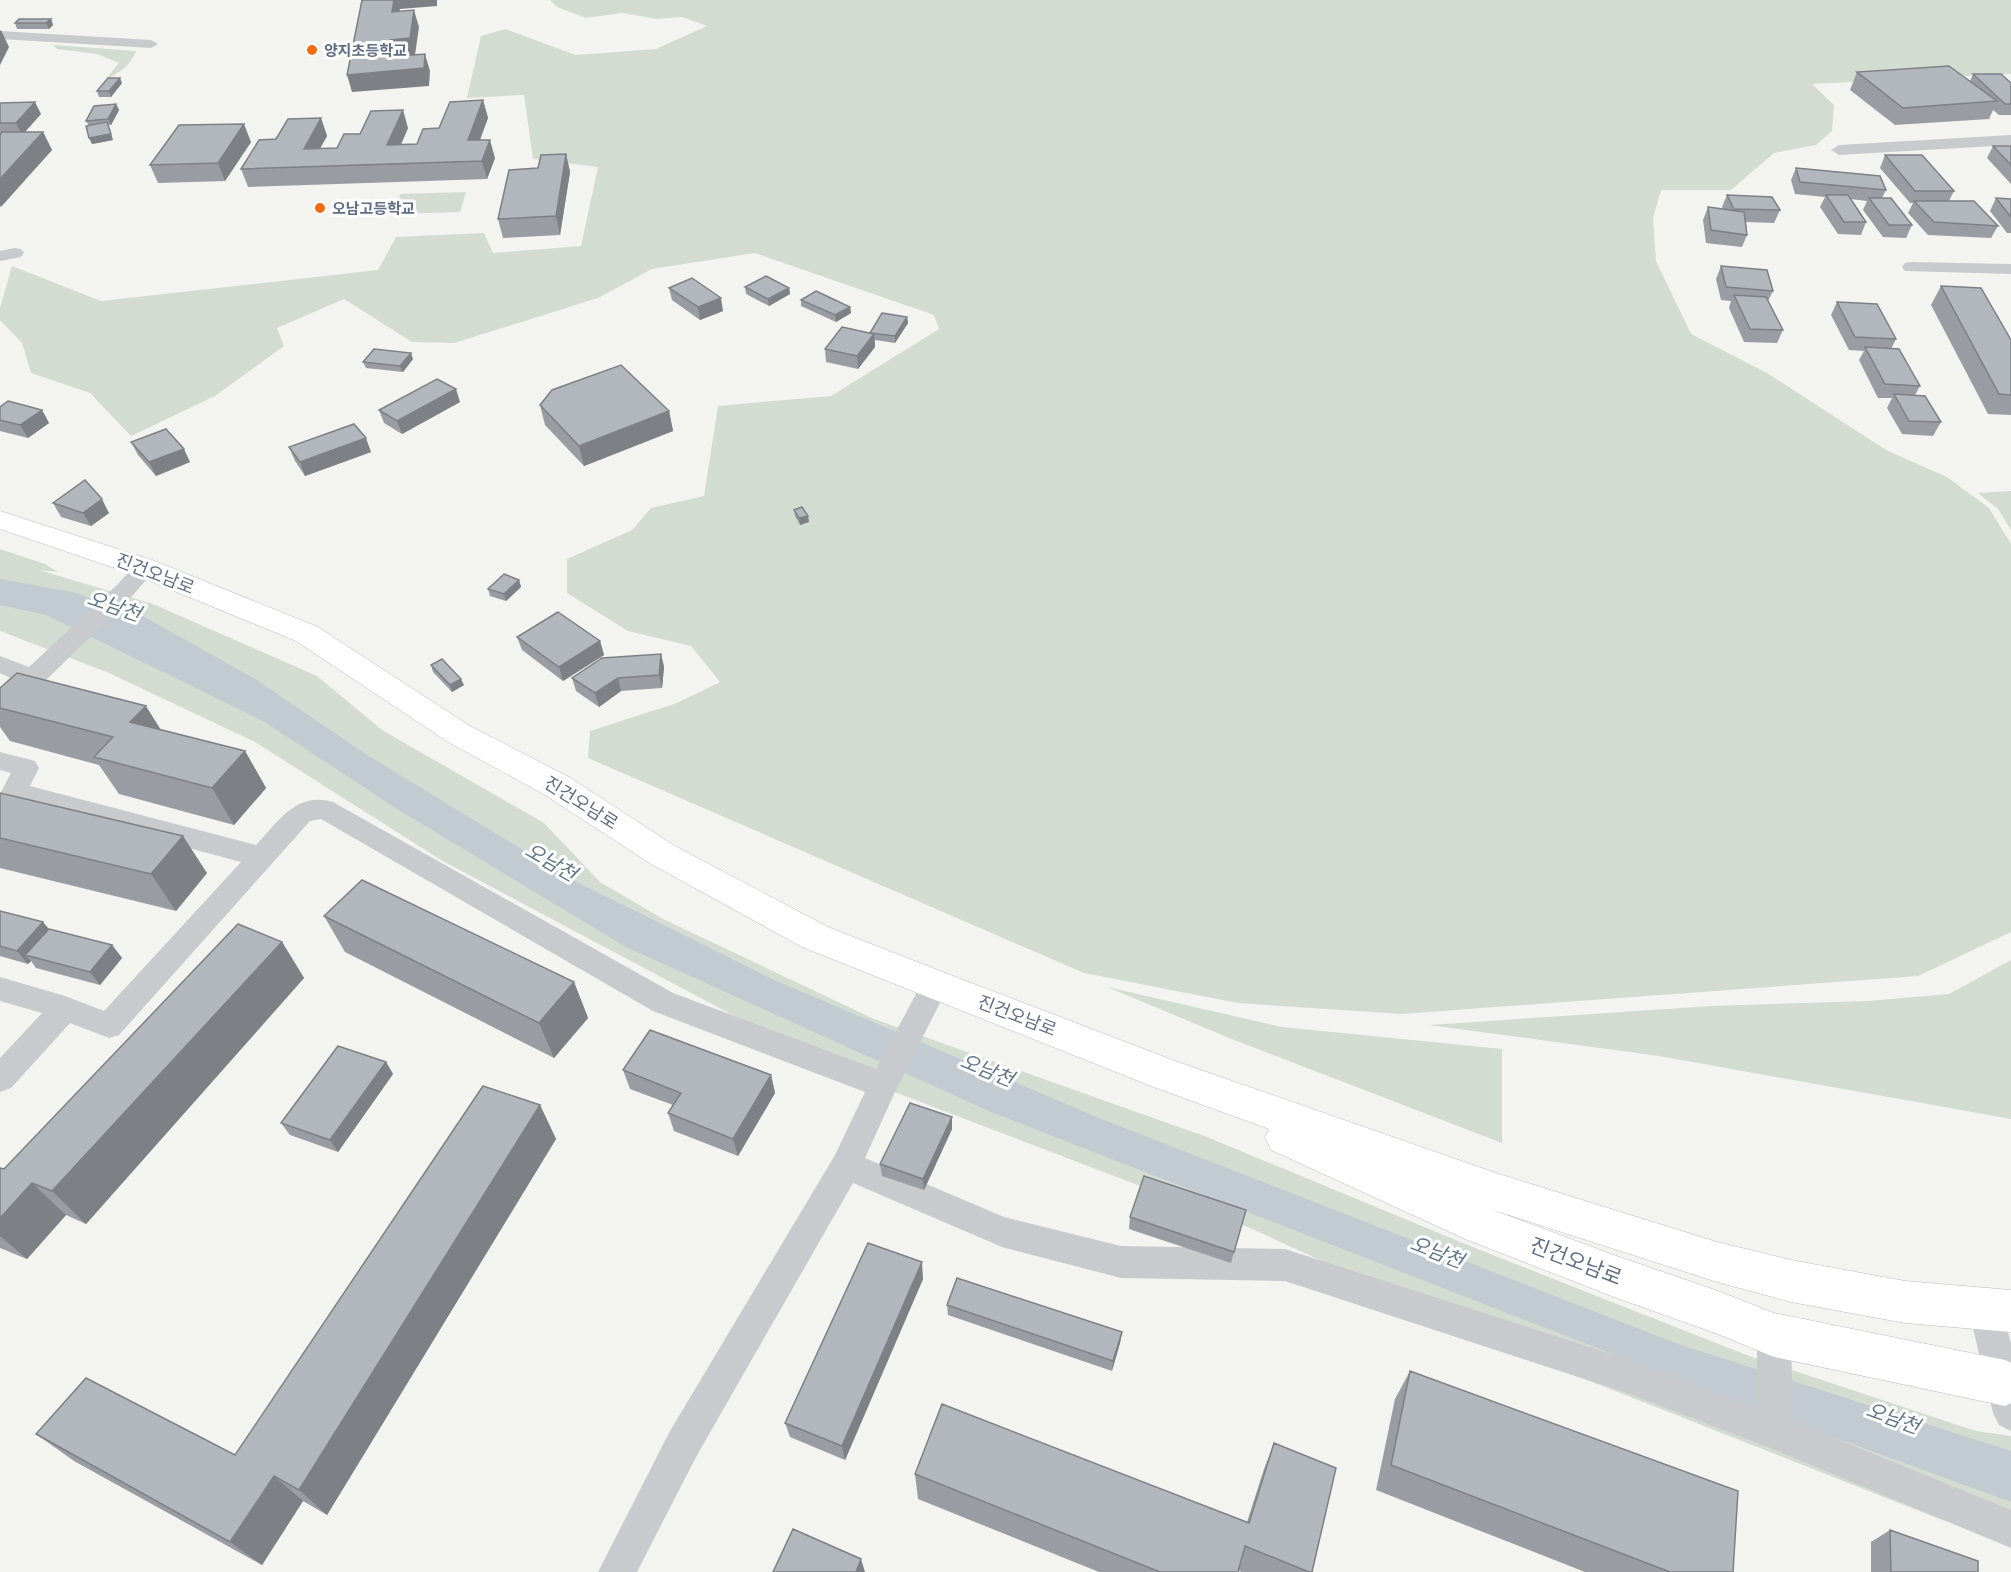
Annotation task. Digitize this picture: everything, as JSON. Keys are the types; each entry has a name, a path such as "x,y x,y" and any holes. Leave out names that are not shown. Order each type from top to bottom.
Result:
{"main road":[{"name":"진건오남로","path":"0,520 135,579 307,634 459,734 557,786 663,855 929,996 1170,1076 1496,1192 1717,1262 1791,1281 1905,1302 1999,1311"},
{"name":"진건오남로","path":"1170,1076 1292,1141 1480,1225 1614,1276 1718,1312 1775,1340 2008,1399"}],"street":[{"path":"0,34 151,44"},
{"path":"1839,150 2011,140"},
{"path":"1911,267 2011,270"},
{"path":"0,708 135,579"},
{"path":"0,664 34,678"},
{"path":"0,761 26,768 15,792 261,857"},
{"path":"0,989 65,1008 109,1026 302,812 324,809 663,1002 886,1079"},
{"path":"617,1572 683,1444 846,1165 886,1079 929,996"},
{"path":"0,1078 65,1008"},
{"path":"846,1165 1002,1232 1121,1262 1285,1265 1627,1376 1775,1432 2011,1529"},
{"path":"1999,1311 2008,1399"},
{"path":"1775,1340 1775,1432"}],"shaded area":[{"path":"550,0 2011,0 2011,74 1812,84 1834,105 1832,131 1816,145 1774,153 1731,190 1661,190 1653,218 1656,261 1691,334 1767,373 1886,450 1947,477 1989,508 2011,544 2011,932 1918,976 1402,1014 1238,1003 1084,973 588,758 590,731 677,703 720,682 691,646 628,631 567,593 567,559 632,530 651,508 704,496 718,406 831,396 939,329 934,315 755,253 652,269 598,298 454,343 412,342 344,299 277,328 284,346 215,396 131,436 90,393 31,373 22,343 0,320 0,308 12,266 101,301 378,270 396,237 484,233 493,253 581,246 598,167 533,159 524,95 467,98 481,36 505,29 576,55 656,49 707,26 682,17 657,19 622,13 586,18 557,7"},
{"path":"53,45 136,51 124,68 106,79 119,63 97,54 57,49"},
{"path":"466,192 460,212 394,214 400,194"},
{"path":"2011,491 2011,530 1998,509 1978,493"},
{"path":"0,549 45,564 58,572 39,570 153,604 317,676 382,730 544,823 600,882 663,919 874,1019 1207,1137 1475,1248 1749,1356 1976,1431 2011,1436 2011,1540 1942,1520 1539,1361 1250,1228 834,1069 441,860 255,742 109,673 0,631"},
{"path":"2011,960 2011,1119 1659,1056 1429,1025 1711,1006 1868,1001 1949,994"},
{"path":"1107,987 1282,1027 1502,1049 1502,1143 1234,1040"}],"water":[{"name":"오남천","path":"0,579 72,592 141,615 257,680 367,755 571,879 774,980 1099,1118 1678,1344 2011,1451 2011,1502 1715,1394 991,1112 626,947 397,809 263,721 46,615 0,605"}],"building":[{"path":"362,0 394,0 392,12 414,10 410,38 390,40 387,57 425,54 424,68 347,75"},
{"path":"19,19 51,19 46,23 15,23"},
{"path":"1949,66 1997,101 1903,108 1857,72"},
{"path":"1973,74 2001,74 2011,83 2011,104 2005,104"},
{"path":"108,78 120,78 109,91 97,91"},
{"path":"483,100 468,140 490,140 482,161 241,169 259,140 276,139 288,119 321,118 304,149 337,148 344,134 360,134 371,111 403,110 387,145 417,144 423,129 439,128 450,102"},
{"path":"35,102 16,123 0,123 0,103"},
{"path":"116,104 108,119 86,121 94,106"},
{"path":"107,122 111,134 89,138 86,126"},
{"path":"244,124 218,163 150,165 179,125"},
{"path":"2,132 43,132 0,179 0,135"},
{"path":"1993,146 2011,146 2011,165"},
{"path":"566,154 556,216 498,219 509,170 538,168 541,155"},
{"path":"1885,155 1922,155 1954,191 1915,191"},
{"path":"1796,168 1880,176 1886,190 1800,182"},
{"path":"1727,195 1772,197 1780,210 1734,209"},
{"path":"1826,195 1848,195 1866,222 1844,222"},
{"path":"1869,198 1891,198 1912,225 1889,225"},
{"path":"1996,198 2011,199 2011,217"},
{"path":"1914,201 1974,201 1998,226 1934,222"},
{"path":"1708,207 1744,212 1747,235 1711,230"},
{"path":"1721,266 1767,270 1773,291 1726,287"},
{"path":"766,276 789,288 768,299 745,287"},
{"path":"692,278 721,298 698,307 669,288"},
{"path":"1941,286 1981,288 2011,340 2011,395 1999,394"},
{"path":"816,291 850,307 835,315 801,300"},
{"path":"1734,295 1766,297 1783,330 1750,329"},
{"path":"1837,302 1877,304 1896,339 1855,337"},
{"path":"882,313 907,317 895,336 870,333"},
{"path":"842,327 874,334 857,356 825,349"},
{"path":"1865,347 1899,349 1920,386 1885,384"},
{"path":"374,349 411,353 400,366 363,362"},
{"path":"621,365 669,411 579,446 540,405 552,390"},
{"path":"437,379 456,389 397,421 379,410"},
{"path":"1894,394 1925,396 1941,422 1909,421"},
{"path":"8,401 42,410 20,425 0,420 0,407"},
{"path":"354,424 366,438 300,462 289,447"},
{"path":"166,429 184,449 149,462 131,442"},
{"path":"85,480 102,499 83,513 53,503"},
{"path":"802,507 808,516 799,518 794,510"},
{"path":"504,574 519,580 504,594 488,589"},
{"path":"558,612 600,641 559,667 517,637"},
{"path":"661,654 659,675 618,678 595,693 572,678 602,658"},
{"path":"442,659 461,679 450,685 431,665"},
{"path":"17,673 146,706 130,722 245,751 212,788 94,757 113,737 0,708 0,688"},
{"path":"0,793 183,836 151,874 0,838"},
{"path":"362,880 574,982 539,1023 324,916"},
{"path":"0,911 43,922 17,951 0,946"},
{"path":"238,924 282,942 52,1191 32,1183 0,1218 0,1168 4,1169"},
{"path":"49,929 112,945 90,972 25,955"},
{"path":"650,1030 771,1075 733,1139 668,1113 681,1093 623,1070"},
{"path":"338,1046 386,1062 330,1140 281,1123"},
{"path":"483,1086 540,1105 299,1490 274,1476 230,1542 36,1434 86,1378 235,1455"},
{"path":"910,1103 952,1117 923,1179 880,1164"},
{"path":"1144,1176 1246,1210 1234,1252 1130,1217"},
{"path":"868,1243 922,1262 842,1446 785,1423"},
{"path":"957,1278 1122,1332 1113,1361 947,1305"},
{"path":"1410,1371 1738,1491 1733,1572 1670,1572 1391,1465"},
{"path":"942,1404 1249,1523 1274,1443 1336,1468 1312,1572 1245,1546 1238,1572 1160,1572 915,1474"},
{"path":"793,1529 861,1559 856,1572 773,1572"},
{"path":"1890,1530 1978,1561 1978,1572 1891,1572"}],"place":[{"name":"양지초등학교","path":"312,50"},
{"name":"오남고등학교","path":"320,208"}]}
